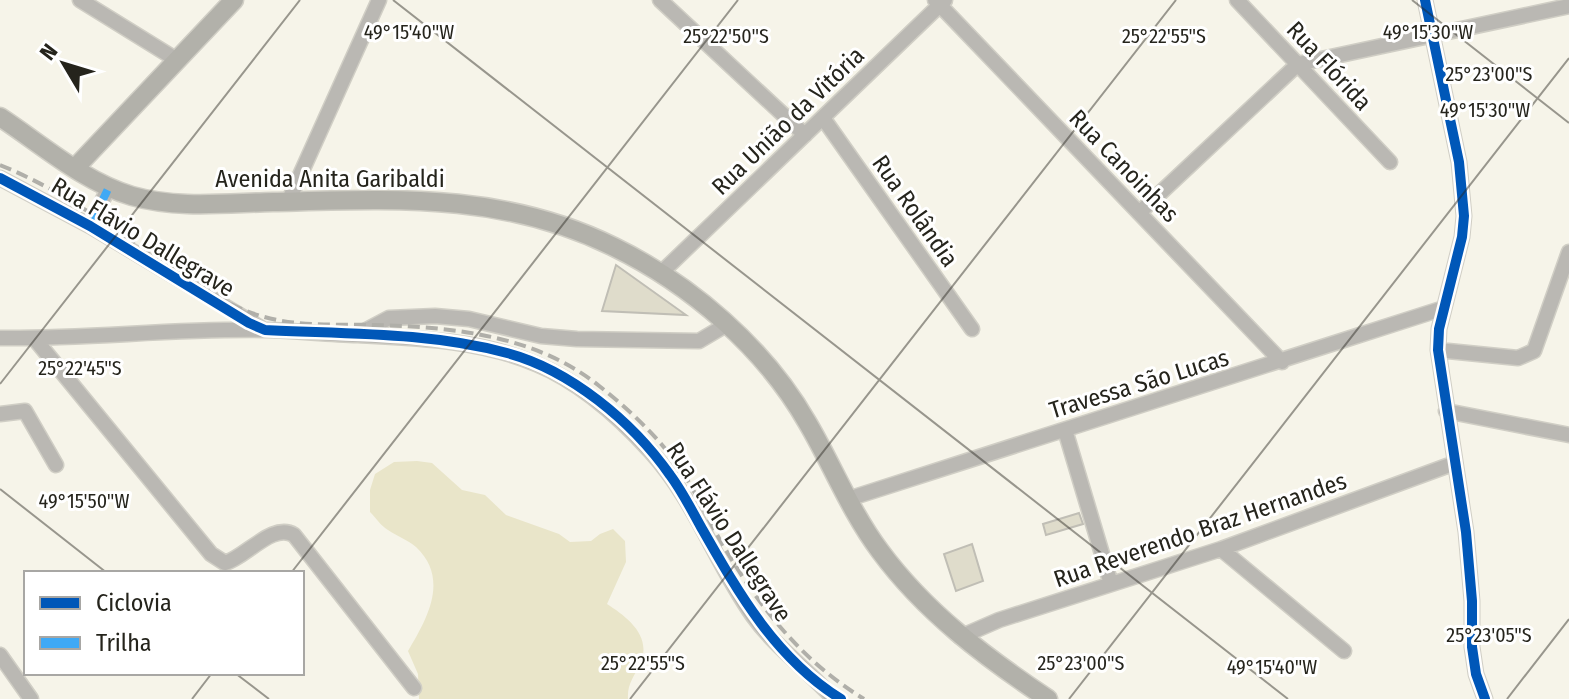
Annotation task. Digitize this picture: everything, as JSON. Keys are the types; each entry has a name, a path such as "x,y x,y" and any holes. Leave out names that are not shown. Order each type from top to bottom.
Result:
{"main road":[{"path":"76,167 234,0"},
{"name":"Avenida Anita Garibaldi","path":"0,117 109,187 149,200 174,204 413,199 495,207 581,233 661,273 726,325 766,365 798,406 848,499 877,548 896,572 960,637 1048,699"}],"street":[{"path":"80,0 177,60"},
{"path":"288,202 379,0"},
{"path":"660,0 805,135"},
{"name":"Rua Flórida","path":"1237,0 1390,162"},
{"path":"1425,0 1459,162 1464,216 1438,350 1469,566 1472,647 1476,674 1485,699"},
{"name":"Rua União da Vitória","path":"661,273 940,2"},
{"name":"Rua Canoinhas","path":"940,2 1282,362"},
{"path":"1139,213 1298,64 1569,6"},
{"name":"Rua Rolândia","path":"823,118 972,329"},
{"name":"Rua Flávio Dallegrave","path":"0,178 90,226 265,330"},
{"path":"90,226 109,187"},
{"path":"1438,350 1518,358 1534,351 1569,252"},
{"name":"Travessa São Lucas","path":"848,499 1444,308"},
{"path":"356,335 389,318 435,316 469,319 541,336 577,339 699,341 726,325"},
{"name":"Rua Flávio Dallegrave","path":"0,338 265,330 356,335 453,342 508,353 560,375 613,414 669,472 754,617 786,654 834,699"},
{"path":"34,338 211,554 225,563 235,560 278,531 288,531 414,688"},
{"path":"0,414 25,411 56,465"},
{"path":"1446,411 1569,435"},
{"path":"1065,430 1111,584"},
{"name":"Rua Reverendo Braz Hernandes","path":"960,637 999,620 1221,549 1455,463"},
{"path":"1221,549 1344,651"},
{"path":"0,655 31,699"}],"shaded area":[{"path":"394,462 432,463 462,490 485,495 506,515 559,534 570,542 591,541 613,529 625,541 626,562 607,604 630,621 641,636 643,645 643,654 630,685 628,699 419,699 418,674 408,651 432,599 432,572 416,547 385,528 370,512 370,490 375,474"}],"building":[{"path":"616,265 686,315 602,311"},
{"path":"1079,513 1083,524 1046,535 1043,524"},
{"path":"972,544 983,581 956,591 944,554"}],"railway":[{"path":"0,165 67,199 203,288 249,312 275,320 303,323 433,328 492,337 547,355 573,368 610,395 656,438 685,476 734,564 765,608 820,667 864,699"}],"marked path":[{"path":"90,226 109,187"}],"cycle path":[{"path":"1425,0 1459,162 1464,216 1462,237 1439,329 1438,350 1466,532 1472,647 1476,674 1485,699"},
{"path":"0,178 90,226 265,330 387,335 477,346 531,361 576,385 618,417 655,455 678,487 729,576 760,622 796,664 841,699"}]}
